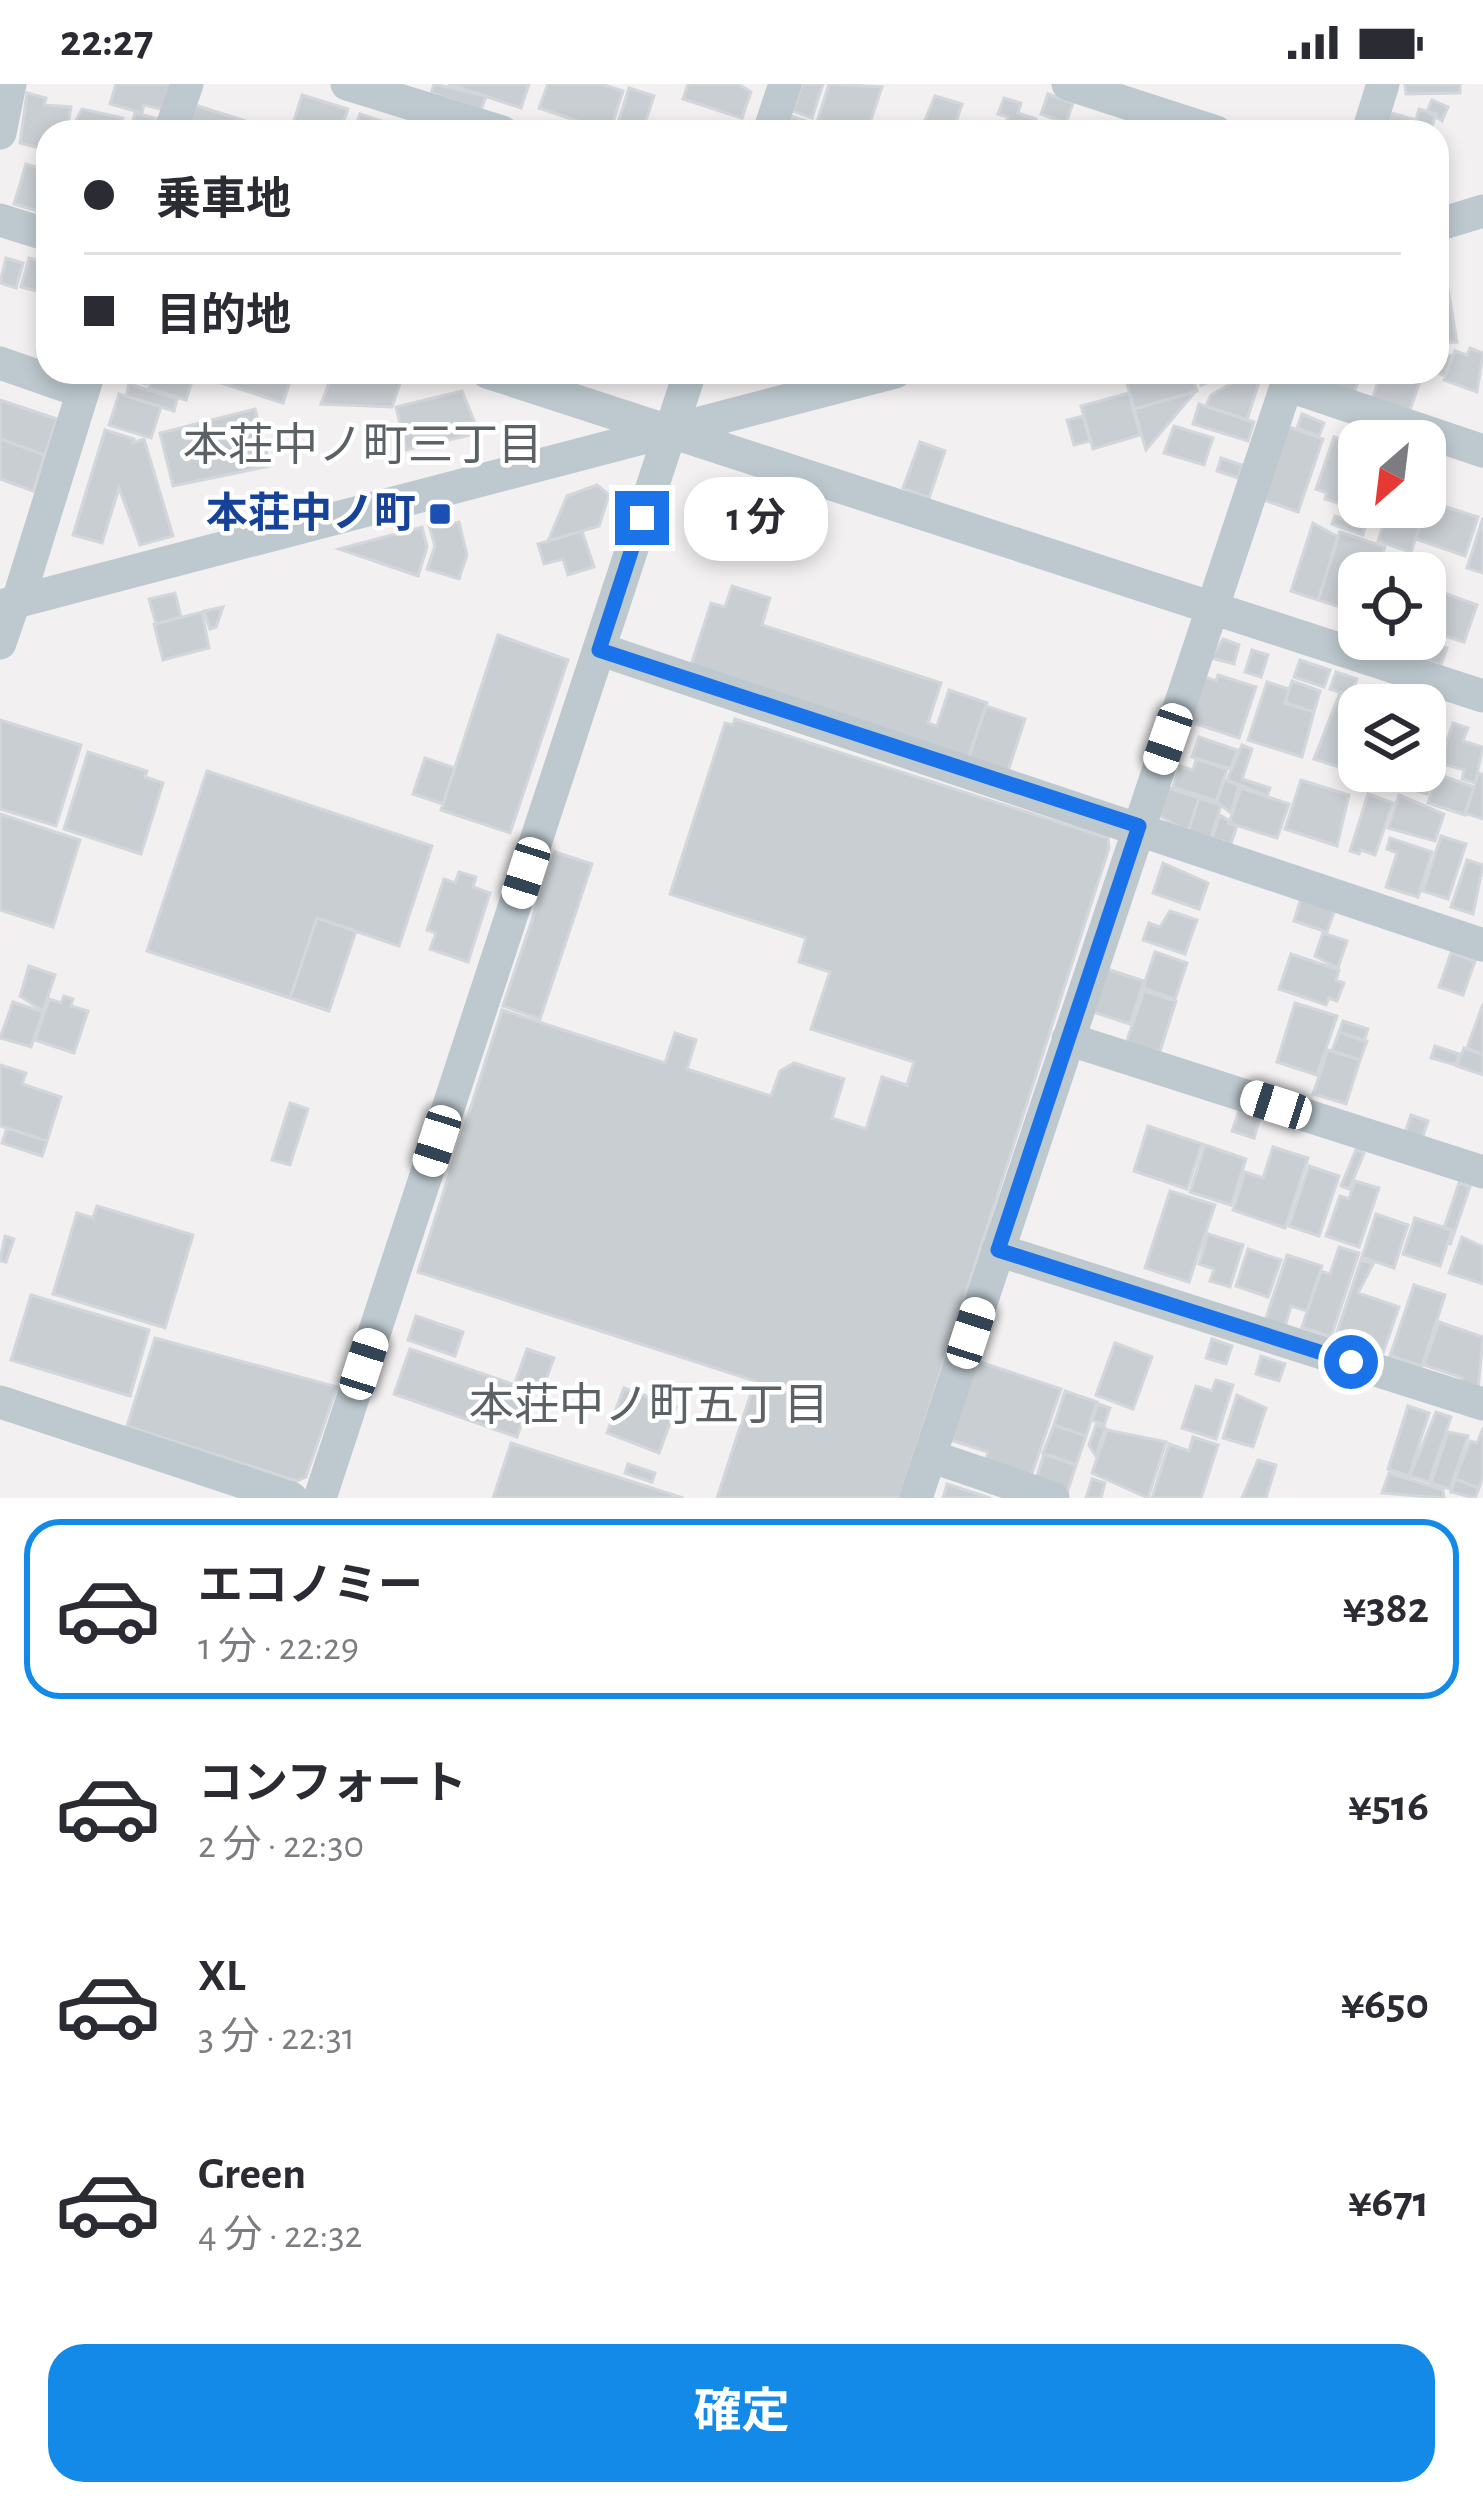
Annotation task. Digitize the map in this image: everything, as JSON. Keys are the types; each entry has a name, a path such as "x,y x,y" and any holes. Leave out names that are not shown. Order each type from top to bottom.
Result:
{"street":[{"path":"0,133 10,84"},
{"path":"174,120 187,84"},
{"path":"347,84 463,120"},
{"path":"773,120 785,84"},
{"path":"1068,84 1179,120"},
{"path":"1372,120 1383,84"},
{"path":"1449,221 1483,211"},
{"path":"0,220 36,231"},
{"path":"0,363 36,371"},
{"path":"0,643 85,384"},
{"path":"524,384 1483,696"},
{"path":"320,1498 686,384"},
{"path":"11,603 849,384"},
{"path":"916,1498 1287,384"},
{"path":"1305,384 1483,451"},
{"path":"599,650 1139,826 1483,945"},
{"path":"1068,1039 1483,1172"},
{"path":"998,1250 1483,1404"},
{"path":"0,1402 291,1498"},
{"path":"930,1456 1053,1498"}],"building":[{"path":"116,84 172,84 164,110 144,105 142,113 110,104"},
{"path":"434,84 486,96 481,110 431,93"},
{"path":"448,84 529,84 521,108"},
{"path":"548,84 601,84 623,91 614,120 574,120 539,108"},
{"path":"688,84 738,84 751,92 742,118 683,99"},
{"path":"802,84 823,84 812,118 793,111"},
{"path":"829,84 882,87 871,120 818,120"},
{"path":"1405,84 1460,84 1460,93 1406,94"},
{"path":"629,88 654,96 646,120 619,120"},
{"path":"27,93 46,98 44,105 71,107 69,120 36,120 36,147 20,143"},
{"path":"1048,94 1073,103 1067,120 1041,114"},
{"path":"302,95 348,109 344,120 294,120"},
{"path":"935,96 962,104 957,120 925,120"},
{"path":"1004,98 1021,103 1018,113 1036,119 1007,120 998,114"},
{"path":"1432,100 1448,107 1442,120 1427,111"},
{"path":"195,105 242,120 190,120"},
{"path":"82,109 123,118 122,120 76,120"},
{"path":"1419,109 1436,114 1434,120 1416,120"},
{"path":"1388,112 1416,120 1386,120"},
{"path":"135,113 159,119 159,120 133,120"},
{"path":"26,164 36,167 36,210 14,204"},
{"path":"6,258 23,263 16,288 0,283"},
{"path":"29,258 36,260 36,291 21,287"},
{"path":"1449,295 1457,342 1449,342"},
{"path":"1470,348 1483,353 1477,392 1449,382 1455,351 1467,355"},
{"path":"129,384 177,399 174,411 126,396"},
{"path":"150,384 191,384 186,400 149,388"},
{"path":"224,384 289,384 283,403"},
{"path":"328,384 400,384 392,407 321,404"},
{"path":"1127,384 1195,384 1197,391 1134,409"},
{"path":"1230,384 1258,384 1247,420 1206,406 1211,395"},
{"path":"1313,384 1357,384 1353,396"},
{"path":"1377,384 1419,384 1409,413 1372,400"},
{"path":"462,391 479,433 406,450 396,407"},
{"path":"1195,392 1146,450 1134,409"},
{"path":"1129,393 1140,435 1093,449 1081,406"},
{"path":"119,394 161,407 151,438 109,425"},
{"path":"0,400 57,419 45,455 0,439"},
{"path":"1199,404 1254,422 1248,441 1193,424"},
{"path":"255,409 270,466 173,486 160,433"},
{"path":"1302,414 1324,423 1319,436 1297,428"},
{"path":"1083,416 1090,441 1074,445 1067,420"},
{"path":"1174,426 1213,438 1204,465 1164,453"},
{"path":"1287,426 1323,439 1298,512 1261,499"},
{"path":"105,430 134,439 133,443 144,439 173,536 140,545 119,488 102,543 73,535"},
{"path":"1334,437 1338,438 1338,503 1316,489"},
{"path":"0,439 45,455 33,491 0,479"},
{"path":"920,442 945,451 929,498 903,488"},
{"path":"1221,458 1242,465 1238,478 1217,471"},
{"path":"597,485 609,495 599,526 548,541 567,496"},
{"path":"1446,507 1478,517 1465,556 1416,539 1419,528 1446,528"},
{"path":"1483,518 1483,573 1467,568"},
{"path":"442,521 444,526 459,522 467,555 459,579 427,569 435,546 429,525"},
{"path":"1313,523 1338,537 1318,600 1291,591"},
{"path":"422,527 427,547 418,576 339,549"},
{"path":"1382,528 1419,528 1411,552 1378,541"},
{"path":"582,531 594,567 568,575 563,559 544,564 538,544"},
{"path":"1340,532 1385,547 1383,552 1338,552 1338,606 1318,600"},
{"path":"732,586 770,598 762,625 941,683 928,723 937,726 949,690 987,703 967,762 689,671 711,603 725,607"},
{"path":"175,593 181,617 156,624 149,599"},
{"path":"1446,594 1477,605 1464,642 1446,636"},
{"path":"223,607 216,627 210,629 204,611"},
{"path":"202,612 209,648 163,660 154,624"},
{"path":"498,635 568,660 510,833 441,810"},
{"path":"1223,639 1239,645 1234,664 1211,658"},
{"path":"1252,650 1268,655 1261,677 1245,672"},
{"path":"1300,660 1330,670 1324,687 1294,677"},
{"path":"1336,672 1357,679 1355,684 1338,684 1338,692 1330,689"},
{"path":"1218,675 1256,687 1239,738 1187,721 1202,676 1216,681"},
{"path":"1292,681 1320,691 1314,712 1285,703"},
{"path":"1267,682 1289,689 1285,703 1314,712 1302,757 1248,740"},
{"path":"1338,698 1338,767 1314,759"},
{"path":"986,706 1025,719 1007,774 967,762"},
{"path":"735,719 1108,838 1109,848 900,1498 717,1498 755,1381 418,1272 502,1010 665,1063 675,1033 696,1040 687,1069 771,1096 780,1071 794,1063 844,1079 832,1118 866,1129 882,1077 907,1085 914,1062 811,1029 830,972 799,962 806,938 670,894 725,723 733,725"},
{"path":"0,720 81,745 56,826 0,809"},
{"path":"1453,723 1468,728 1463,741 1483,747 1475,783 1462,779 1464,770 1446,765"},
{"path":"1199,737 1237,750 1231,769 1192,757"},
{"path":"1242,745 1252,749 1242,779 1270,788 1267,796 1227,780"},
{"path":"88,752 147,771 145,777 163,783 141,854 64,829"},
{"path":"425,758 455,768 443,804 413,794"},
{"path":"1196,759 1227,769 1216,801 1173,787 1180,766 1193,770"},
{"path":"207,771 432,846 399,946 317,918 290,998 147,951"},
{"path":"1479,773 1483,775 1483,819 1465,813"},
{"path":"1446,777 1474,787 1465,815 1428,803 1431,792 1446,792"},
{"path":"1224,780 1239,785 1231,813 1217,802"},
{"path":"1301,780 1349,795 1337,846 1285,829"},
{"path":"1166,787 1199,798 1188,832 1157,814"},
{"path":"1241,788 1289,804 1277,838 1229,823"},
{"path":"1368,794 1393,803 1375,855 1350,851"},
{"path":"1399,795 1444,814 1435,841 1388,828"},
{"path":"1199,798 1221,805 1211,838 1188,832"},
{"path":"0,814 80,840 53,927 0,910"},
{"path":"1220,815 1237,826 1231,844 1212,838"},
{"path":"1441,836 1466,844 1448,899 1423,891"},
{"path":"1390,838 1432,852 1418,897 1386,887 1397,853 1387,849"},
{"path":"555,852 592,864 540,1019 503,1006"},
{"path":"1467,860 1483,865 1473,914 1451,907"},
{"path":"1163,863 1208,883 1199,909 1153,893"},
{"path":"459,872 476,877 473,887 490,893 468,962 430,949 436,933 427,930 444,879 455,883"},
{"path":"1301,898 1335,909 1327,932 1294,921"},
{"path":"1170,911 1197,920 1185,954 1143,940 1149,923 1160,927"},
{"path":"317,918 356,931 329,1011 290,998"},
{"path":"1323,933 1347,941 1338,968 1315,956"},
{"path":"1155,952 1187,963 1175,999 1143,988"},
{"path":"1451,953 1475,961 1463,995 1439,987"},
{"path":"1291,954 1339,970 1336,980 1344,983 1337,1001 1329,998 1326,1005 1279,989"},
{"path":"29,966 55,975 43,1011 20,996"},
{"path":"1107,969 1144,981 1130,1024 1093,1012"},
{"path":"1144,991 1176,1001 1160,1051 1125,1046"},
{"path":"64,996 73,999 71,1006 88,1011 74,1053 35,1040 49,999 61,1003"},
{"path":"13,1002 43,1012 31,1047 0,1038"},
{"path":"1295,1003 1337,1016 1317,1075 1277,1062"},
{"path":"1483,1004 1483,1054 1467,1048"},
{"path":"1343,1021 1368,1029 1364,1041 1339,1032"},
{"path":"1339,1032 1367,1041 1360,1060 1332,1051"},
{"path":"1435,1046 1459,1054 1456,1065 1431,1058"},
{"path":"1464,1048 1483,1055 1483,1075 1457,1066"},
{"path":"1328,1050 1360,1060 1346,1104 1313,1094"},
{"path":"0,1065 26,1073 22,1084 61,1097 47,1141 0,1126"},
{"path":"290,1103 308,1109 290,1165 272,1160"},
{"path":"1239,1111 1260,1117 1254,1138 1232,1131"},
{"path":"1411,1115 1428,1121 1421,1142 1404,1136"},
{"path":"1148,1126 1202,1144 1187,1189 1134,1171"},
{"path":"7,1128 47,1141 42,1156 2,1143"},
{"path":"1205,1145 1246,1159 1231,1205 1190,1192"},
{"path":"1273,1147 1308,1158 1285,1228 1233,1210 1245,1172 1263,1178"},
{"path":"1356,1150 1364,1153 1349,1189 1341,1186"},
{"path":"1309,1166 1339,1176 1319,1236 1289,1226"},
{"path":"1355,1181 1379,1188 1359,1247 1326,1236 1340,1196 1349,1199"},
{"path":"1459,1183 1470,1187 1450,1245 1452,1230 1444,1228"},
{"path":"1170,1191 1215,1205 1189,1282 1145,1268"},
{"path":"97,1206 193,1235 165,1328 53,1294 77,1213 93,1218"},
{"path":"1376,1214 1408,1225 1394,1268 1362,1257"},
{"path":"1415,1218 1452,1230 1440,1266 1403,1254"},
{"path":"1208,1234 1243,1245 1230,1287 1210,1281 1214,1269 1199,1264"},
{"path":"5,1236 14,1239 6,1262 0,1261"},
{"path":"1462,1237 1483,1247 1483,1284 1449,1273"},
{"path":"1339,1247 1359,1253 1331,1337 1302,1327 1321,1271 1330,1274"},
{"path":"1248,1249 1281,1260 1268,1297 1236,1286"},
{"path":"1287,1255 1322,1266 1307,1311 1291,1306 1284,1330 1264,1324"},
{"path":"1361,1260 1373,1264 1358,1293 1399,1307 1383,1353 1358,1345 1355,1354 1332,1347"},
{"path":"1414,1285 1445,1295 1422,1366 1390,1356"},
{"path":"31,1295 149,1330 130,1396 11,1360"},
{"path":"416,1316 463,1332 455,1356 408,1340"},
{"path":"1439,1322 1483,1337 1478,1389 1460,1384 1463,1378 1424,1365"},
{"path":"155,1338 337,1387 306,1477 297,1481 127,1426"},
{"path":"1212,1339 1232,1346 1226,1364 1206,1358"},
{"path":"1115,1343 1152,1357 1133,1409 1096,1395"},
{"path":"410,1349 533,1391 517,1437 394,1394"},
{"path":"527,1349 554,1358 542,1390 516,1380"},
{"path":"1261,1356 1285,1364 1279,1381 1256,1374"},
{"path":"977,1361 1061,1389 1029,1482 984,1466 988,1452 951,1440"},
{"path":"1216,1380 1233,1385 1216,1439 1182,1428 1196,1386 1212,1391"},
{"path":"624,1388 676,1407 659,1453 607,1433"},
{"path":"1065,1391 1097,1402 1086,1436 1054,1425"},
{"path":"1237,1395 1266,1408 1253,1447 1223,1438"},
{"path":"1098,1404 1110,1408 1104,1425 1092,1420"},
{"path":"1408,1406 1429,1413 1409,1476 1388,1469"},
{"path":"1436,1412 1451,1417 1429,1482 1410,1476"},
{"path":"1054,1425 1086,1436 1076,1465 1043,1453"},
{"path":"1096,1425 1105,1428 1096,1456 1089,1445"},
{"path":"1483,1428 1479,1488 1455,1479 1470,1441 1477,1443"},
{"path":"1107,1430 1166,1442 1148,1498 1092,1473"},
{"path":"1448,1432 1468,1436 1450,1489 1431,1483"},
{"path":"1193,1437 1218,1445 1201,1498 1152,1498 1169,1444 1189,1451"},
{"path":"511,1443 683,1498 493,1498"},
{"path":"1044,1454 1076,1465 1066,1496 1034,1486"},
{"path":"1258,1460 1276,1465 1266,1498 1242,1498"},
{"path":"628,1464 655,1473 652,1482 625,1473"},
{"path":"1389,1473 1443,1490 1444,1498 1382,1493"},
{"path":"1092,1479 1105,1483 1101,1498 1086,1498"},
{"path":"1455,1479 1479,1488 1475,1498 1451,1492"},
{"path":"947,1484 990,1498 943,1498"}],"place":[{"name":"本荘中ノ町","path":"440,514"}],"district":[{"name":"本荘中ノ町三丁目","path":"363,446"},
{"name":"本荘中ノ町五丁目","path":"649,1406"}],"route":[{"path":"642,518 599,650 1139,826 998,1250 1351,1362"}]}
